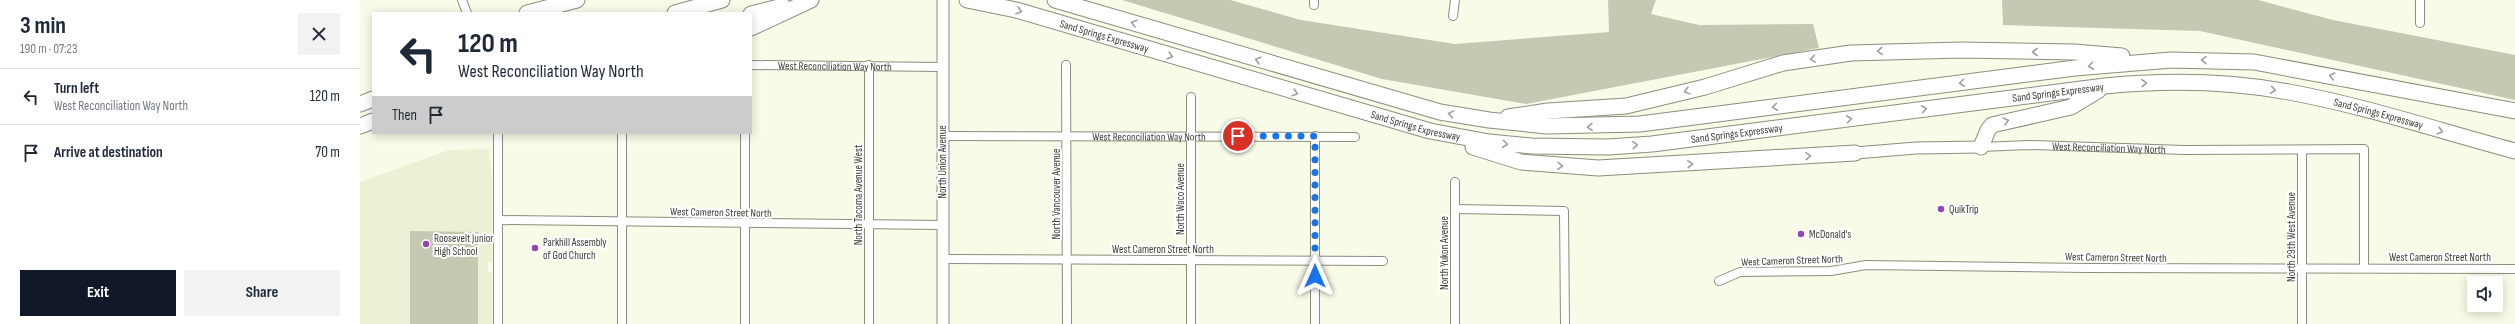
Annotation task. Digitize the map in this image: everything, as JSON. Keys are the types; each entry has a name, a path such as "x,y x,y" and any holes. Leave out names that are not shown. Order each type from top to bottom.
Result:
{"highway":[{"path":"531,12 578,0"},
{"path":"679,12 722,0"},
{"path":"752,14 811,0"},
{"path":"752,28 811,0"},
{"name":"Sand Springs Expressway","path":"967,0 1016,10 1412,127 1489,142 1577,148 1652,144 2105,86 2187,82 2237,85 2287,91 2515,151"},
{"name":"Sand Springs Expressway","path":"1055,0 1408,104 1489,120 1547,126 1623,125 2115,63 2171,60 2254,62 2515,111"},
{"path":"1489,120 1548,111 1626,106 1698,88 1782,63 1851,53 1910,50 2074,52 2171,60"},
{"path":"2371,83 2515,120"},
{"path":"1981,147 1992,125 2071,107 2105,86"},
{"path":"360,104 372,99"},
{"path":"360,126 372,121"},
{"path":"1412,127 1521,162 1572,167 1640,166 1849,154"}],"street":[{"path":"462,0 467,12"},
{"name":"North Union Avenue","path":"943,0 943,324"},
{"path":"1453,16 1455,0"},
{"path":"2420,0 2420,23"},
{"name":"West Reconciliation Way North","path":"752,65 869,65 942,67"},
{"name":"North Tacoma Avenue West","path":"869,65 869,324"},
{"name":"North Vancouver Avenue","path":"1066,65 1067,324"},
{"name":"North Waco Avenue","path":"1191,97 1191,324"},
{"path":"498,134 498,324"},
{"path":"622,134 622,324"},
{"path":"745,134 745,324"},
{"name":"West Reconciliation Way North","path":"942,136 1355,137"},
{"path":"1315,136 1315,324"},
{"name":"West Reconciliation Way North","path":"1849,154 1916,148 2029,145 2302,150 2364,149 2364,268"},
{"name":"North 29th West Avenue","path":"2302,150 2302,324"},
{"name":"North Yukon Avenue","path":"1455,182 1455,324"},
{"path":"1456,210 1564,211 1564,324"},
{"name":"West Cameron Street North","path":"498,220 745,224 943,225"},
{"name":"West Cameron Street North","path":"943,259 1383,261"},
{"name":"West Cameron Street North","path":"1719,281 1740,272 1831,271 1866,265 2302,269 2515,269"}],"shaded area":[{"path":"1122,0 1230,0 1301,20 1455,44 1609,32 1608,0 1656,0 1651,14 1699,25 1813,24 1819,48 1526,104 1382,79"},
{"path":"2002,0 2258,0 2333,20 2515,55 2515,100 2200,31 2003,25"},
{"name":"Roosevelt Junior High School","path":"489,149 492,177 492,262 488,262 488,272 492,273 492,324 360,324 360,182 449,150"},
{"path":"410,231 478,232 478,324 410,324"}],"place":[{"name":"QuikTrip","path":"1941,209"},
{"name":"McDonald's","path":"1801,234"},
{"name":"Roosevelt Junior High School","path":"426,244"},
{"name":"Parkhill Assembly of God Church","path":"535,248"}],"route":[{"path":"1238,136 1315,136 1315,276"}]}
